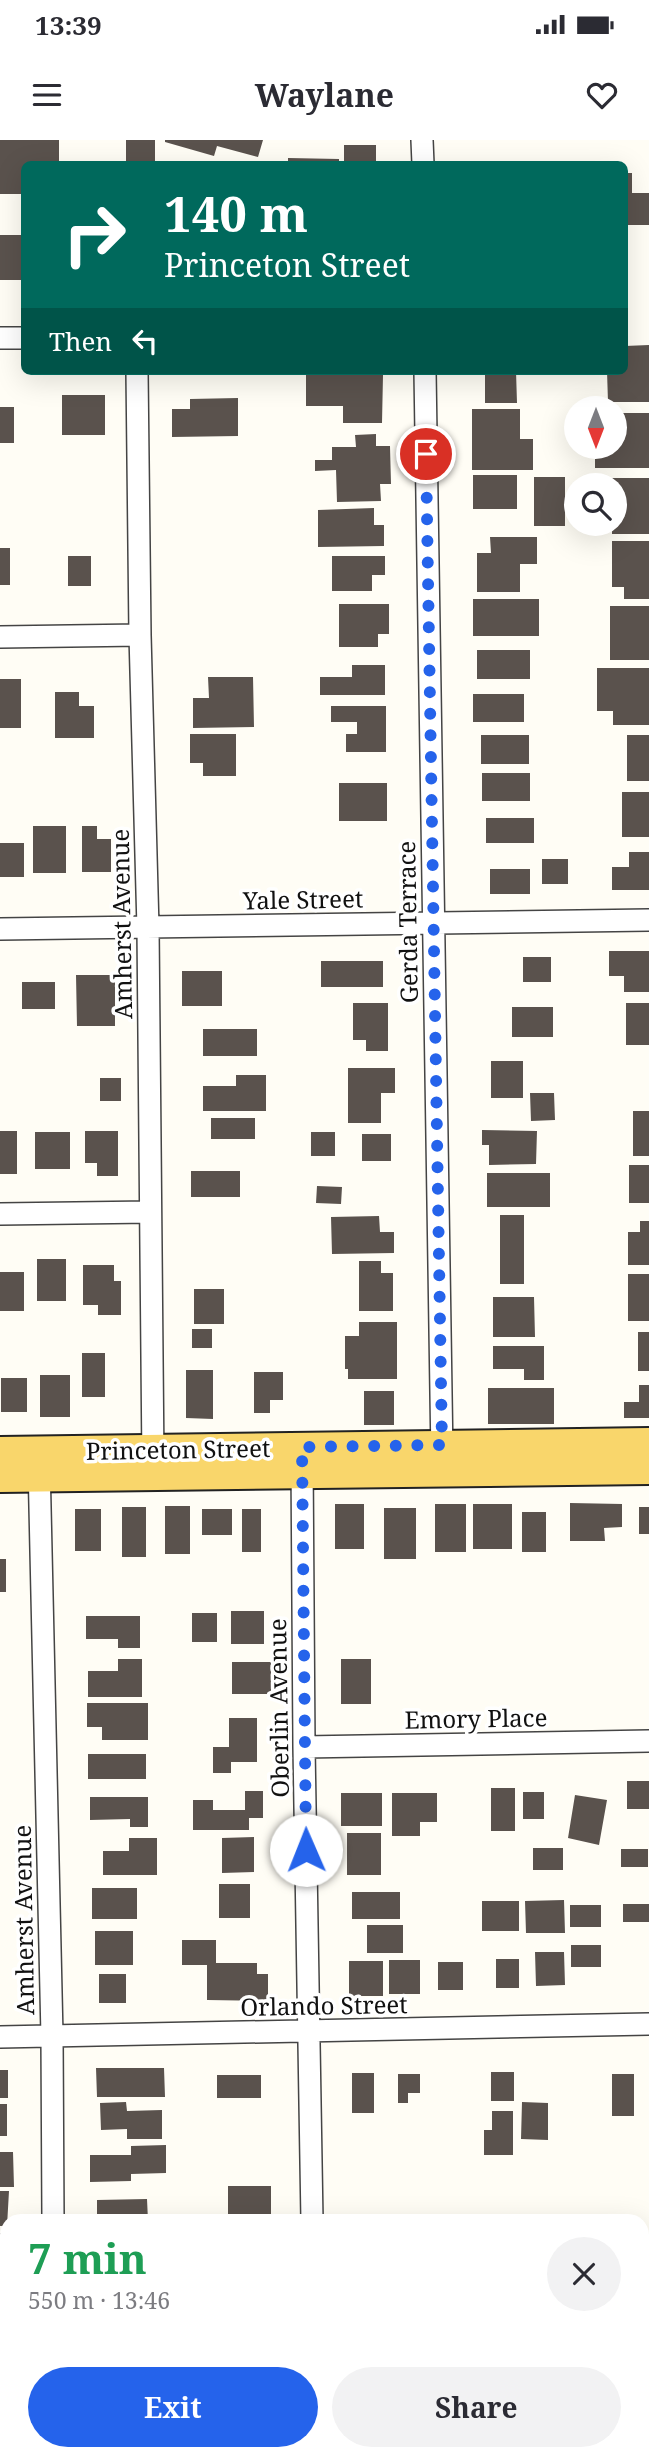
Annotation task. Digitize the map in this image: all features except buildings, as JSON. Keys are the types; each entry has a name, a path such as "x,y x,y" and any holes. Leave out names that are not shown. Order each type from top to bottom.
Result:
{"main road":[{"name":"Princeton Street","path":"0,1451 39,1464 153,1463 302,1460 442,1445 649,1442"},
{"name":"Princeton Street","path":"302,1460 443,1472 649,1469"},
{"name":"Princeton Street","path":"0,1478 39,1464"}],"street":[{"path":"422,140 423,161"},
{"path":"0,338 21,338"},
{"name":"Amherst Avenue","path":"137,375 140,635 148,928 153,1463"},
{"name":"Gerda Terrace","path":"425,375 443,1472"},
{"path":"0,637 140,635"},
{"name":"Yale Street","path":"0,929 649,920"},
{"path":"0,1214 150,1213"},
{"name":"Oberlin Avenue","path":"302,1460 312,2214"},
{"name":"Amherst Avenue","path":"39,1464 52,2036 53,2214"},
{"name":"Emory Place","path":"304,1747 649,1741"},
{"name":"Orlando Street","path":"0,2037 649,2024"}],"route":[{"path":"306,1850 302,1447 442,1445 426,454"}]}
